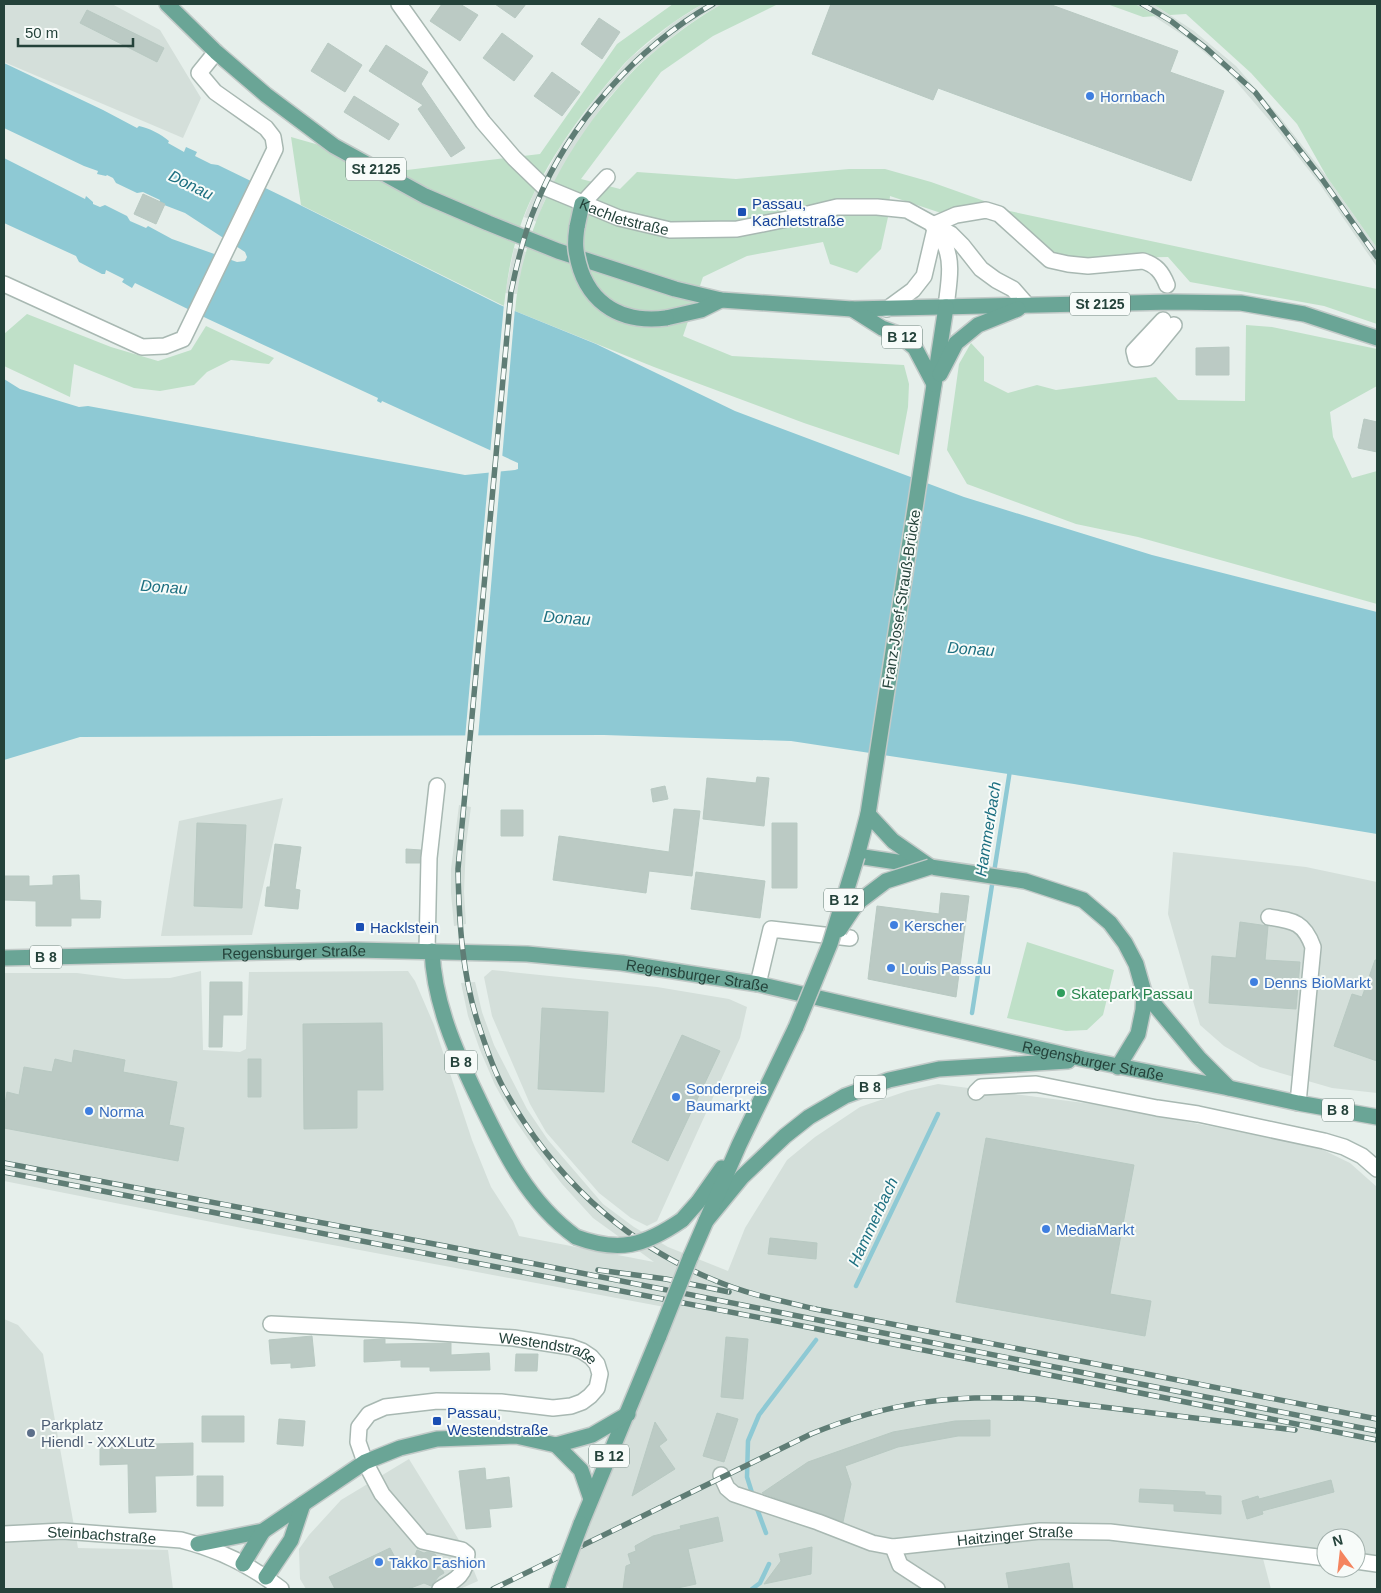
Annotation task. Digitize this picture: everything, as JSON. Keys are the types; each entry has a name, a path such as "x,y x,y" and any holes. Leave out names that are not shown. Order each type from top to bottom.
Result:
{"main road":[{"name":"St 2125","path":"167,4 216,52 266,95 334,146 425,196 488,223 558,251 675,289 721,300 852,309 1241,302 1304,314 1377,338"},
{"path":"582,204 577,227 576,249 585,281 592,294 604,305 624,315 650,320 702,310 721,300"},
{"path":"934,384 956,343 978,325 1027,305"},
{"name":"Franz-Josef-Strauß-Brücke","path":"868,814 946,307"},
{"name":"B 12","path":"852,309 882,328 898,334 916,348 934,384"},
{"path":"868,814 893,841 930,867"},
{"name":"B 12","path":"560,1585 581,1524 628,1414 690,1258 739,1145 796,1027 830,944 868,814"},
{"path":"857,856 1025,881 1083,900 1110,923 1125,943 1136,964 1144,992 1143,1010 1138,1034 1118,1067"},
{"path":"830,944 857,903 886,881 930,867"},
{"name":"Regensburger Straße","path":"4,958 350,950 527,954 612,962 758,984 1083,1060 1377,1117"},
{"name":"B 8","path":"429,951 439,998 455,1048 511,1165 532,1195 550,1216 576,1237 609,1246 629,1245 663,1233 682,1220 698,1202 739,1145"},
{"path":"1144,992 1199,1058 1229,1088"},
{"name":"B 8","path":"706,1221 742,1177 785,1136 808,1117 846,1096 889,1080 940,1069 1083,1060"},
{"path":"198,1544 263,1531 366,1462 400,1448 438,1439 516,1436 556,1445 592,1435 628,1414"},
{"path":"556,1445 581,1470 591,1499"},
{"path":"266,1577 292,1540 304,1504"},
{"path":"243,1564 263,1531"}],"street":[{"name":"Kachletstraße","path":"399,4 483,122 514,158 544,187 619,218 670,230 737,228 837,207 877,207 907,210 934,227 951,234 981,269 1013,289 1027,305"},
{"path":"4,284 142,347 164,346 182,339 275,149 273,137 266,128 215,92 199,73 216,52"},
{"path":"582,204 607,177"},
{"path":"888,309 912,290 924,276 934,227 956,215 986,210 999,214 1050,260 1088,266 1143,261 1152,263 1162,273 1167,285"},
{"path":"934,227 944,243 948,255 950,278 946,307"},
{"path":"429,951 429,858 437,786"},
{"path":"1269,918 1293,921 1309,935 1313,947 1298,1103"},
{"path":"758,984 771,928 850,938"},
{"path":"979,1089 1036,1084 1168,1114 1198,1114 1344,1147 1362,1156 1377,1170"},
{"name":"Westendstraße","path":"271,1324 514,1338 571,1347 582,1351 597,1364 600,1374 597,1388 582,1402 571,1406 553,1408 501,1402 437,1401 385,1407 369,1414 359,1427 358,1442 366,1462"},
{"path":"366,1462 382,1494 422,1541 462,1550 467,1554 466,1563 458,1579 440,1589"},
{"name":"Haitzinger Straße","path":"721,1475 727,1488 734,1494 872,1543 893,1546 1040,1530 1110,1532 1316,1557"},
{"name":"Steinbachstraße","path":"4,1534 63,1531 179,1540 198,1544 243,1564 266,1577 281,1589"},
{"path":"893,1546 900,1565 937,1589"}],"shaded area":[{"path":"4,4 112,4 160,30 201,98 183,138 4,62"},
{"path":"703,4 722,4 681,30 638,65 606,101 572,151 544,202 537,222 524,217 533,195 561,146 596,97 629,59 674,22"},
{"path":"1135,4 1153,4 1194,31 1236,66 1279,116 1327,177 1377,248 1377,267 1319,183 1228,72 1187,38"},
{"path":"514,248 526,252 517,294 505,293"},
{"path":"283,798 252,935 161,936 179,821"},
{"path":"459,805 471,807 466,845 464,892 466,924 454,926 451,869"},
{"path":"1173,852 1306,867 1377,882 1377,1093 1332,1088 1260,1067 1224,1046 1200,1025 1168,914"},
{"path":"492,970 657,987 729,999 747,1007 740,1038 657,1221 647,1226 631,1218 599,1193 546,1132 530,1104 492,1016 484,977"},
{"path":"201,971 203,1050 240,1052 246,1049 249,972 408,971 415,981 434,1025 472,1140 491,1187 513,1221 519,1236 654,1262 593,1218 562,1184 535,1149 513,1117 495,1085 468,1016 461,983 475,982 482,1012 494,1045 527,1109 548,1140 603,1204 634,1227 668,1247 728,1271 745,1228 787,1160 815,1137 860,1107 907,1091 938,1084 1092,1104 1315,1146 1350,1163 1377,1187 1377,1564 1366,1563 1366,1528 1316,1528 1316,1557 1261,1551 1271,1589 570,1589 562,1579 670,1308 252,1230 4,1181 4,973 77,973 124,979 170,978"},
{"path":"4,1319 18,1325 43,1354 78,1548 168,1550 173,1589 4,1589"},
{"path":"409,1459 467,1553 478,1581 460,1589 306,1589 300,1579 299,1549 309,1535 341,1500"}],"green space":[{"path":"673,4 703,4 665,28 627,60 597,96 560,147 539,183 522,221 510,264 504,306 301,205 291,137 407,170 540,154 617,44"},
{"path":"722,4 778,4 713,36 661,72 581,179 620,189 637,172 736,179 849,169 885,169 931,182 990,203 941,213 890,196 888,217 881,249 857,273 830,264 823,242 747,256 703,277 683,336 732,356 904,365 909,384 908,407 899,455 804,423 654,367 515,311 520,277 529,243 541,211 555,179 592,120 637,67 660,47"},
{"path":"1107,4 1135,4 1156,16 1143,17"},
{"path":"1153,4 1377,4 1377,248 1327,177 1297,124 1251,73 1186,14 1170,15"},
{"path":"1000,209 1377,289 1377,324 1324,306 1190,282 1168,257 1055,259"},
{"path":"27,314 111,347 158,361 191,350 206,326 274,358 269,364 231,360 207,372 194,385 160,391 134,388 74,364 70,397 4,366 4,334"},
{"path":"1246,325 1272,327 1377,349 1377,386 1330,412 1333,437 1352,478 1377,471 1377,604 1138,537 1076,524 967,484 947,450 959,364 971,343 984,357 984,381 1008,393 1037,385 1056,390 1156,377 1178,400 1245,401"},
{"name":"Skatepark Passau","path":"1027,942 1114,970 1103,1015 1087,1030 1066,1031 1007,1018"}],"water":[{"name":"Donau","path":"4,63 137,128 139,126 147,128 184,152 186,147 197,152 195,156 286,198 500,305 596,344 735,411 964,497 1152,555 1377,612 1377,834 1074,784 791,741 604,735 80,737 4,760 4,379 20,389 79,407 88,406 465,475 515,470 518,469 518,463 382,401 381,403 377,401 378,398 135,283 132,288 122,282 124,279 106,270 105,274 102,274 79,262 76,256 4,223 4,158 85,199 86,196 93,204 100,207 105,205 127,216 130,221 146,228 148,226 172,239 237,262 245,261 247,257 245,252 185,213 159,203 160,200 143,192 137,193 116,183 113,178 107,175 97,174 98,171 4,128"}],"pier":[{"path":"504,304 515,308 502,459 490,454"},
{"path":"501,469 478,738 465,738 489,470"}],"building":[{"path":"442,4 460,4 478,15 460,41 430,21"},
{"path":"495,4 526,4 515,18"},
{"name":"Hornbach","path":"831,4 1049,4 1178,51 1170,72 1224,91 1191,181 938,88 933,100 812,54"},
{"path":"87,10 164,48 157,62 80,23"},
{"path":"599,18 620,32 602,59 581,44"},
{"path":"502,33 533,56 514,81 483,58"},
{"path":"328,43 362,65 345,92 311,71"},
{"path":"386,45 428,72 421,84 465,148 451,157 418,109 423,105 369,71"},
{"path":"552,72 580,92 562,116 534,96"},
{"path":"354,96 399,124 389,140 344,112"},
{"path":"143,194 165,204 156,224 134,214"},
{"path":"1229,347 1229,375 1196,375 1196,348"},
{"path":"1364,419 1377,422 1377,452 1358,448"},
{"path":"757,777 769,778 764,826 703,819 707,778 756,783"},
{"path":"665,786 668,799 653,802 651,789"},
{"path":"674,809 700,811 692,876 649,871 646,893 553,880 559,836 669,852"},
{"path":"501,810 523,810 523,836 501,836"},
{"path":"197,823 246,825 242,908 194,906"},
{"path":"772,823 797,823 797,888 772,888"},
{"path":"275,844 301,847 295,889 300,890 298,909 265,906 267,887 270,887"},
{"path":"406,849 421,850 420,863 406,863"},
{"path":"696,872 765,881 760,918 691,909"},
{"path":"79,875 80,900 101,901 100,918 71,918 71,926 36,926 36,901 4,900 4,876 29,876 29,886 53,885 53,876"},
{"path":"941,893 969,896 956,997 868,979 877,906 939,914"},
{"name":"Denns BioMarkt","path":"1240,922 1268,926 1265,960 1300,962 1296,1009 1209,1003 1212,956 1236,958"},
{"path":"1375,960 1377,960 1377,1061 1334,1046 1352,994 1362,997"},
{"path":"210,982 242,982 242,1015 223,1015 222,1047 209,1047"},
{"path":"542,1008 608,1012 604,1092 538,1089"},
{"path":"382,1023 383,1090 357,1090 357,1128 304,1129 303,1024"},
{"name":"Sonderpreis Baumarkt","path":"682,1035 720,1051 668,1161 632,1142"},
{"path":"74,1050 125,1060 123,1072 177,1082 169,1125 184,1128 178,1161 4,1128 7,1092 19,1095 24,1067 52,1072 55,1059 72,1063"},
{"path":"248,1059 261,1059 261,1097 248,1097"},
{"name":"MediaMarkt","path":"986,1138 1134,1165 1110,1294 1151,1301 1145,1336 956,1302"},
{"path":"770,1238 817,1243 816,1259 768,1254"},
{"path":"312,1336 315,1366 291,1368 291,1363 271,1364 269,1340"},
{"path":"726,1337 748,1339 743,1399 721,1397"},
{"path":"385,1339 385,1344 451,1343 451,1355 489,1353 490,1370 430,1371 430,1367 401,1367 401,1360 364,1362 364,1340"},
{"path":"516,1354 538,1354 537,1371 515,1371"},
{"path":"717,1413 738,1419 724,1462 703,1456"},
{"path":"202,1416 244,1416 244,1442 202,1442"},
{"path":"279,1419 305,1421 303,1446 277,1444"},
{"path":"990,1420 990,1436 958,1436 898,1447 845,1466 851,1484 843,1522 762,1493 808,1462 893,1432 955,1421"},
{"path":"655,1422 667,1440 659,1446 675,1469 632,1496"},
{"path":"193,1443 193,1475 155,1476 156,1512 129,1513 128,1464 100,1465 100,1447 154,1447 154,1444"},
{"path":"485,1468 486,1480 509,1477 512,1507 489,1509 491,1527 466,1529 459,1471"},
{"path":"197,1476 223,1476 223,1506 197,1506"},
{"path":"1331,1480 1334,1492 1262,1511 1263,1514 1247,1519 1242,1501 1258,1496 1259,1499"},
{"path":"1140,1489 1205,1492 1205,1495 1221,1496 1221,1514 1174,1511 1174,1504 1139,1502"},
{"path":"718,1517 723,1541 688,1549 696,1584 673,1589 623,1589 626,1566 631,1564 628,1554 636,1551 635,1546 653,1536 681,1529 680,1526"},
{"path":"812,1547 811,1574 764,1584 781,1561 779,1554"},
{"name":"Takko Fashion","path":"390,1548 399,1565 414,1558 417,1550 435,1554 438,1559 445,1563 442,1569 444,1573 431,1586 424,1583 408,1589 335,1589 329,1577"},
{"path":"1069,1563 1073,1589 1009,1589 1006,1573"}],"waterway":[{"name":"Hammerbach","path":"972,1013 1010,770"},
{"name":"Hammerbach","path":"856,1286 938,1114"},
{"name":"Hammerbach","path":"753,1496 747,1477 748,1441 759,1415 816,1340"},
{"name":"Hammerbach","path":"756,1506 766,1533"},
{"name":"Hammerbach","path":"752,1589 760,1583 769,1564"}],"railway":[{"path":"713,4 658,42 632,65 586,117 550,175 536,205 521,248 511,292 458,869 459,908 468,986 478,1023 495,1072 522,1118 566,1176 619,1225 680,1265 739,1289 816,1309"},
{"path":"1142,4 1171,21 1206,48 1255,92 1322,179 1377,257"},
{"path":"4,1163 445,1246 1377,1431"},
{"path":"4,1172 782,1322 1377,1440"},
{"path":"598,1270 666,1279 729,1292"},
{"path":"810,1308 1377,1419"},
{"path":"493,1589 811,1434 867,1414 894,1408 948,1399 1036,1399 1295,1430"}],"place":[{"name":"Hornbach","path":"1090,96"},
{"name":"Passau, Kachletstraße","path":"742,212"},
{"name":"Kerscher","path":"894,925"},
{"name":"Hacklstein","path":"360,927"},
{"name":"Louis Passau","path":"891,968"},
{"name":"Denns BioMarkt","path":"1254,982"},
{"name":"Skatepark Passau","path":"1061,993"},
{"name":"Sonderpreis Baumarkt","path":"676,1097"},
{"name":"Norma","path":"89,1111"},
{"name":"MediaMarkt","path":"1046,1229"},
{"name":"Passau, Westendstraße","path":"437,1421"},
{"name":"Parkplatz Hiendl - XXXLutz","path":"31,1433"},
{"name":"Takko Fashion","path":"379,1562"}]}
